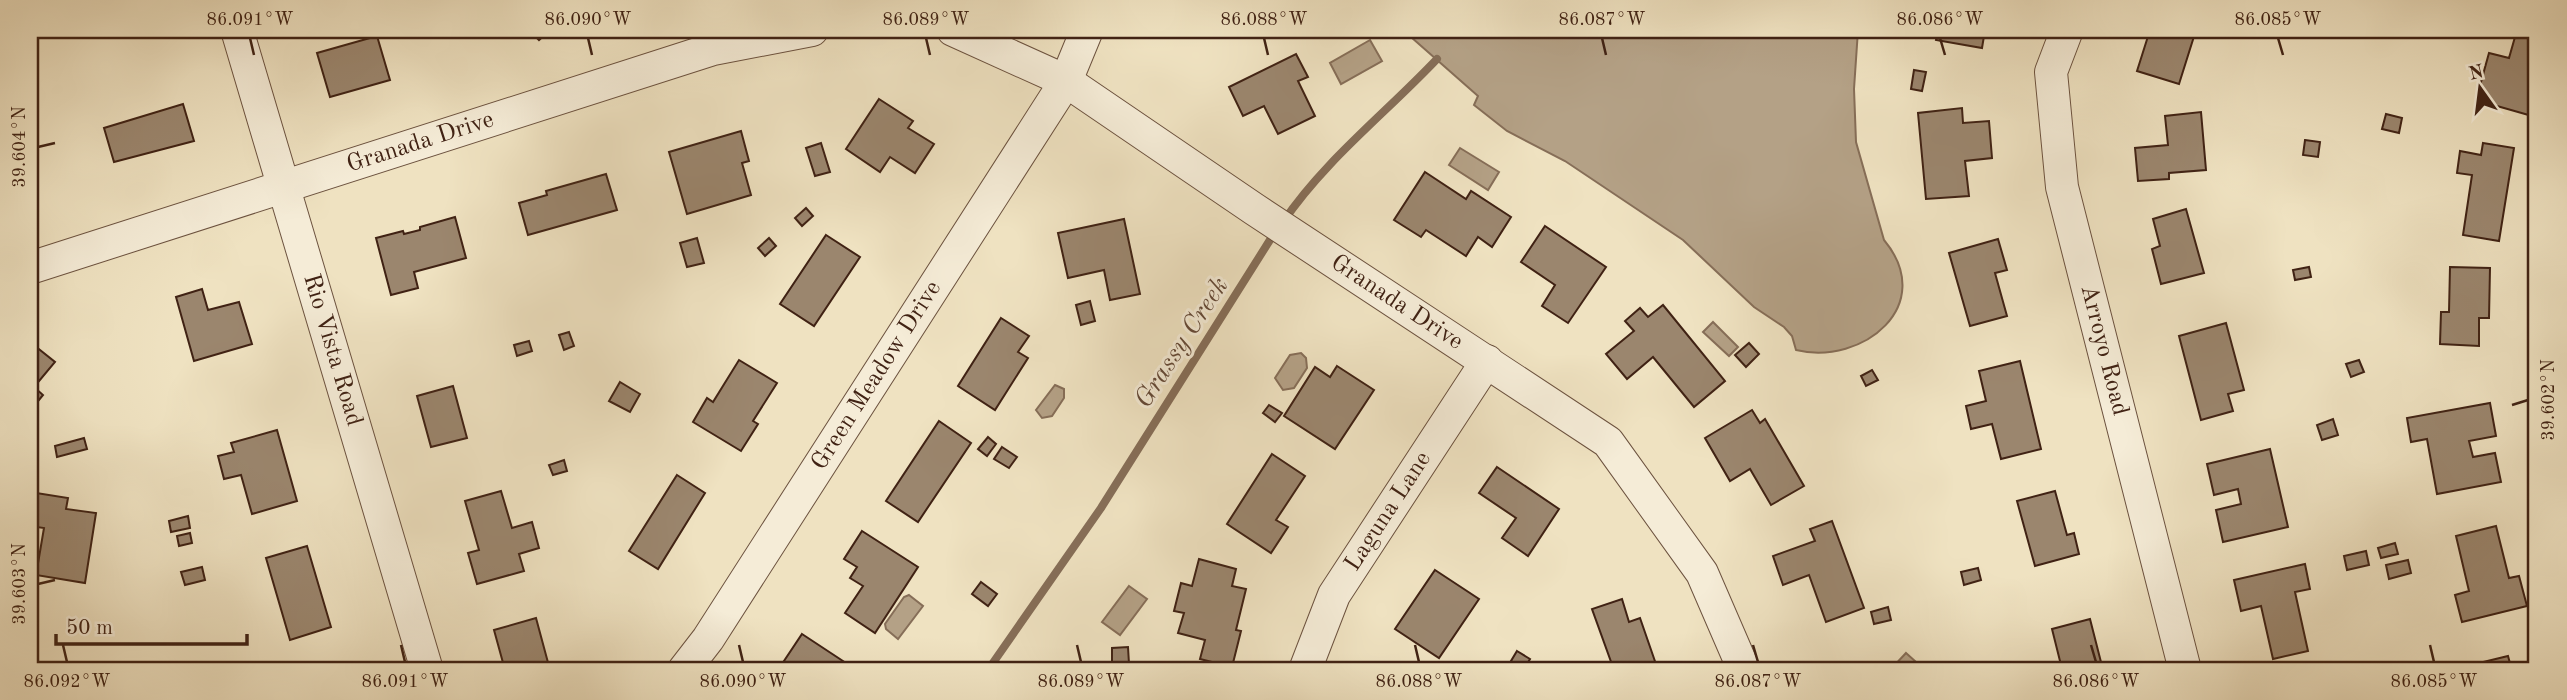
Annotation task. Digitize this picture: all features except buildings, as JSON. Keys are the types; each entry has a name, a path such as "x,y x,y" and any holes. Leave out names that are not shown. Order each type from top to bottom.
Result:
{"street":[{"name":"Rio Vista Road","path":"237,30 427,670"},
{"name":"Granada Drive","path":"30,268 285,189 710,39 812,30"},
{"name":"Granada Drive","path":"953,30 1066,81 1297,238 1608,442 1702,573 1744,670"},
{"name":"Green Meadow Drive","path":"684,670 708,639 1066,81 1087,30"},
{"name":"Arroyo Road","path":"2067,30 2051,72 2062,187 2185,670"},
{"name":"Laguna Lane","path":"1305,670 1334,595 1487,361"}],"shaded area":[{"path":"1403,30 1858,30 1854,89 1856,142 1884,240 1898,264 1902,287 1898,308 1885,325 1868,339 1846,349 1821,353 1796,350 1792,336 1784,327 1754,307 1683,240 1565,161 1507,131 1474,105 1478,96"},
{"path":"1370,40 1382,61 1341,84 1330,63"},
{"path":"1460,148 1499,172 1488,190 1449,165"},
{"path":"1713,322 1738,347 1729,356 1703,332"},
{"path":"1301,353 1306,358 1307,368 1294,388 1283,390 1275,378 1290,355"},
{"path":"1055,385 1064,389 1064,398 1052,416 1042,418 1036,410"},
{"path":"1129,586 1147,599 1120,635 1102,622"},
{"path":"909,595 923,606 898,639 886,629 885,624 904,597"},
{"path":"1906,653 1925,670 1892,668"}],"waterway":[{"name":"Grassy Creek","path":"1283,222 1337,157 1437,59"},
{"name":"Grassy Creek","path":"988,670 1101,508 1275,232"}]}
